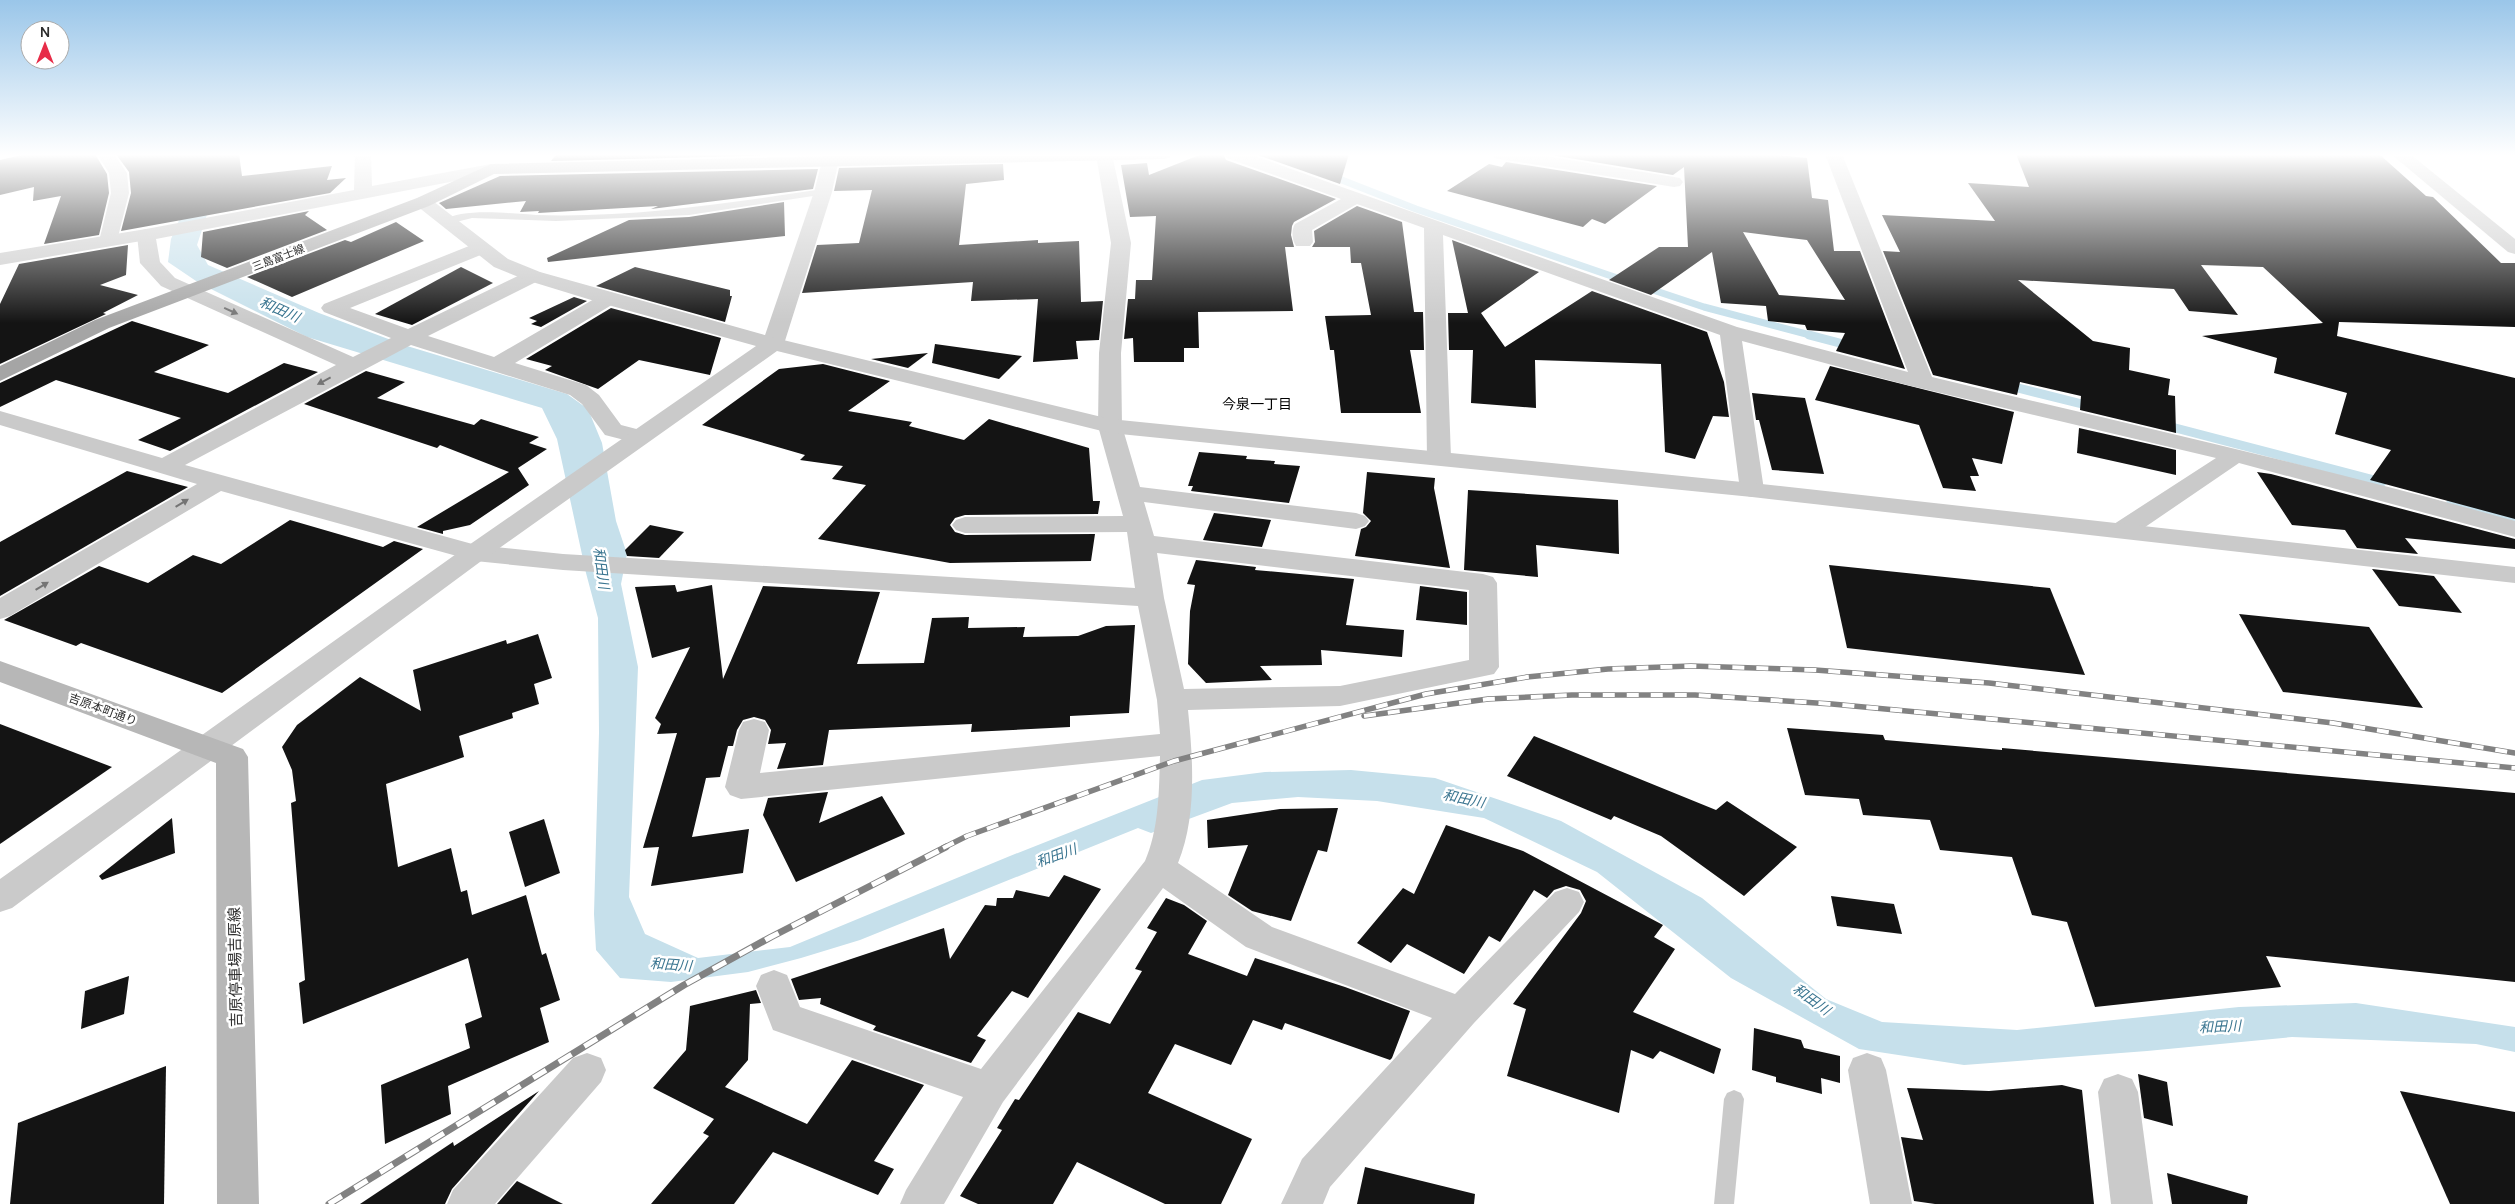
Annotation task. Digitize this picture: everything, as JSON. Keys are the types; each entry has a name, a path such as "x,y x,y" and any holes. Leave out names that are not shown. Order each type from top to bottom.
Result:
{"main road":[{"name":"三島富士線","path":"0,374 102,324 402,210"},
{"name":"吉原本町通り","path":"0,671 206,746"},
{"name":"吉原停車場吉原線","path":"206,746 232,757 238,1204"}],"street":[{"path":"108,241 116,210"},
{"path":"0,260 168,232 279,210"},
{"path":"434,210 501,262 533,276 608,299 773,344 1110,426 1752,490 2515,574"},
{"path":"0,898 206,746 475,553 773,344 817,210"},
{"path":"921,1204 989,1089 1164,856 1174,789 1176,743 1172,700 1150,598 1140,534 1110,426 1110,353 1121,243 1115,210"},
{"path":"1303,242 1302,228 1334,210"},
{"path":"1394,210 1730,331 1864,368 2380,490 2515,529"},
{"path":"1855,210 1924,382"},
{"path":"2468,210 2515,248"},
{"path":"1433,224 1440,458"},
{"path":"146,235 150,262 168,282 192,289 360,362"},
{"path":"481,248 331,308 406,339 578,390 592,400 600,415 613,430 640,437"},
{"path":"165,466 360,362 533,276"},
{"path":"496,365 608,299"},
{"path":"1730,331 1752,490"},
{"path":"0,418 218,482 475,553 563,562 1150,598"},
{"path":"2123,530 2236,455"},
{"path":"0,610 218,482"},
{"path":"1129,493 1356,521"},
{"path":"965,525 1140,534 1483,583 1484,668 1340,696 1172,700"},
{"path":"754,730 741,787 1176,743"},
{"path":"1164,856 1259,937 1461,1012"},
{"path":"1302,1204 1316,1173 1461,1012 1567,902"},
{"path":"774,986 786,1018 989,1089"},
{"path":"468,1204 587,1070"},
{"path":"1867,1070 1891,1204"},
{"path":"2118,1092 2132,1204"}],"lane":[{"path":"448,221 472,214 556,218 655,214 696,210"},
{"path":"1724,1204 1734,1099"}],"water":[{"name":"和田川","path":"183,210 208,210 197,245 208,265 319,313 407,346 567,394 588,409 602,443 616,521 627,554 621,584 638,667 629,897 645,934 698,958 790,947 1010,856 1202,780 1265,772 1351,770 1435,778 1561,821 1702,898 1826,999 1882,1022 2017,1030 2239,1007 2356,1003 2515,1027 2515,1052 2476,1044 2292,1037 2147,1051 1964,1065 1859,1049 1731,978 1597,872 1484,818 1377,801 1298,797 1232,803 1151,833 1138,828 860,940 801,958 748,972 671,982 620,978 596,950 594,914 599,733 598,618 586,573 557,439 542,408 307,337 199,283 168,262 171,239"}],"building":[{"path":"56,210 105,210 99,235 44,244"},
{"path":"126,210 235,210 121,231"},
{"path":"521,210 586,210 538,213 539,211 520,212"},
{"path":"732,210 784,210 785,236 548,262 547,258 629,220 689,217"},
{"path":"867,210 963,210 959,245 1038,240 1038,243 1079,241 1081,302 1103,301 1099,340 1076,341 1078,359 1033,362 1038,299 971,301 973,282 802,293 817,245 859,243"},
{"path":"1129,210 1316,210 1294,222 1291,235 1294,247 1285,247 1293,311 1198,312 1199,348 1184,348 1184,362 1134,362 1133,338 1124,339 1128,299 1135,299 1136,280 1152,280 1156,216 1130,217"},
{"path":"1350,210 1369,210 1402,222 1414,312 1423,312 1424,350 1410,350 1421,413 1341,413 1334,350 1330,350 1325,316 1371,315 1361,263 1351,263 1350,247 1312,247 1315,242 1314,231"},
{"path":"1519,210 1624,210 1605,224 1592,219 1583,227"},
{"path":"1686,210 1829,210 1834,251 1860,251 1905,369 1836,351 1845,333 1807,330 1805,325 1768,321 1766,306 1721,303 1712,252 1651,295 1609,280 1659,247 1688,247","holes":["1743,232 1807,240 1845,300 1779,295"]},
{"path":"1987,210 2447,210 2501,263 2515,263 2515,327 2339,322 2337,336 2515,378 2515,519 2370,480 2391,450 2335,434 2347,393 2274,373 2277,358 2202,336 2323,323 2263,267 2201,265 2238,315 2189,311 2174,289 2018,280 2093,341 2130,348 2129,370 2170,379 2168,395 2175,396 2176,433 2080,410 2081,396 2020,382 2017,395 1933,375 1883,251 1900,252 1882,215 1995,221"},
{"path":"309,211 305,215 327,230 227,268 201,257 203,232"},
{"path":"396,222 424,241 292,297 247,277 345,240 351,242"},
{"path":"1452,240 1539,272 1481,313 1505,347 1592,291 1707,332 1724,382 1729,417 1713,416 1695,459 1665,452 1661,364 1535,360 1536,408 1471,403 1473,350 1449,350 1448,313 1468,313"},
{"path":"128,245 126,275 100,285 138,295 103,313 106,314 0,364 0,304 19,264"},
{"path":"461,267 493,283 412,325 375,314"},
{"path":"635,267 730,290 730,296 732,296 725,322 596,286"},
{"path":"574,297 587,301 541,327 531,324 537,321 529,318"},
{"path":"611,308 721,338 710,375 639,360 598,389 545,370 552,366 526,359"},
{"path":"132,321 209,345 154,372 228,393 284,363 318,372 170,451 138,440 181,418 56,380 0,407 0,383"},
{"path":"935,344 1022,356 999,379 932,363"},
{"path":"928,353 908,368 871,359"},
{"path":"823,364 890,381 848,411 912,422 909,426 964,440 989,419 1089,448 1093,501 1100,501 1098,514 965,515 955,518 950,525 955,532 965,535 1095,534 1091,561 950,563 818,539 866,485 832,479 843,466 800,460 805,455 702,425 779,369"},
{"path":"1830,366 2014,412 2002,464 1972,458 1979,476 1970,476 1976,491 1943,488 1919,425 1815,400"},
{"path":"366,371 405,382 377,398 474,425 481,419 539,437 529,443 547,449 518,468 529,485 470,525 443,531 443,534 417,527 509,472 440,445 437,448 304,404"},
{"path":"1752,393 1805,398 1824,474 1772,470 1759,420 1756,420"},
{"path":"2079,428 2176,450 2176,475 2077,453"},
{"path":"1199,452 1247,456 1246,459 1275,461 1274,464 1300,466 1289,503 1191,491 1193,486 1188,486"},
{"path":"127,471 188,487 0,596 0,542"},
{"path":"1367,472 1435,478 1434,488 1450,568 1355,556 1361,529 1366,527 1371,521 1363,513"},
{"path":"2257,472 2271,474 2515,539 2515,549 2405,538 2418,554 2357,548 2345,530 2292,525"},
{"path":"1468,490 1618,500 1619,554 1536,545 1538,577 1464,570"},
{"path":"1214,513 1271,520 1262,547 1203,540"},
{"path":"290,520 383,547 394,541 423,549 222,693 81,643 76,646 4,620 99,566 148,583 193,555 221,564"},
{"path":"650,525 684,532 659,558 627,556 625,550"},
{"path":"1196,560 1256,567 1255,570 1354,579 1346,625 1404,630 1402,657 1321,650 1322,665 1260,666 1272,680 1206,683 1188,664 1190,611 1195,585 1187,584"},
{"path":"1829,565 2050,588 2085,675 1847,648"},
{"path":"2372,569 2434,576 2462,613 2399,606"},
{"path":"675,585 677,592 712,585 723,679 763,586 880,592 857,664 924,663 932,618 969,617 968,628 1025,627 1023,637 1078,636 1106,626 1135,625 1129,713 1070,716 1070,727 971,732 972,724 829,730 823,765 777,769 786,743 768,744 771,730 765,720 754,717 743,720 737,730 733,746 728,746 720,777 706,778 692,837 749,829 743,873 651,886 659,847 643,848 677,733 657,734 661,724 655,718 690,647 652,658 635,587"},
{"path":"1420,586 1467,592 1467,625 1416,620"},
{"path":"2239,614 2369,627 2423,708 2283,692"},
{"path":"538,634 552,678 534,684 539,704 512,713 513,718 459,736 464,757 386,784 398,867 451,848 461,892 467,890 472,915 526,895 542,955 546,953 560,1000 540,1008 549,1042 448,1086 451,1114 385,1144 381,1085 470,1048 465,1024 482,1017 468,958 303,1024 299,983 305,980 291,803 296,801 292,770 282,747 297,725 360,677 421,711 413,670 506,640 507,644"},
{"path":"0,724 112,767 0,844"},
{"path":"1787,728 1883,735 1885,740 2002,750 2002,748 2515,793 2515,982 2266,956 2281,987 2095,1007 2067,922 2032,915 2012,857 1940,850 1930,820 1863,815 1859,799 1805,795"},
{"path":"1534,736 1716,810 1727,801 1797,847 1744,896 1661,836 1614,816 1611,820 1507,776"},
{"path":"828,792 819,823 882,796 905,834 796,882 763,815 768,798"},
{"path":"1338,808 1327,852 1318,850 1291,921 1252,911 1228,895 1248,845 1208,848 1207,820 1280,809"},
{"path":"172,818 175,853 102,880 99,876"},
{"path":"544,819 560,873 525,887 509,832"},
{"path":"1446,825 1523,851 1663,925 1654,937 1675,949 1633,1012 1721,1049 1714,1074 1660,1051 1653,1059 1631,1050 1619,1113 1507,1076 1526,1009 1513,1004 1581,913 1586,901 1580,890 1566,886 1554,890 1547,898 1534,890 1500,942 1489,936 1464,974 1407,944 1391,963 1357,943 1403,888 1414,894"},
{"path":"1064,875 1101,889 1028,998 1012,991 977,1036 986,1040 971,1063 873,1030 876,1026 820,1004 821,998 799,1000 791,979 944,928 950,959 985,905 996,906 997,898 1013,898 1016,890 1049,897"},
{"path":"1831,896 1894,904 1902,934 1837,926"},
{"path":"1166,898 1184,905 1207,921 1188,954 1247,976 1255,958 1345,987 1410,1011 1392,1058 1390,1060 1285,1023 1282,1030 1253,1020 1231,1065 1175,1044 1148,1093 1252,1139 1221,1204 1165,1204 1077,1162 1053,1204 978,1204 960,1196 1002,1130 997,1128 1015,1099 1019,1100 1078,1012 1110,1024 1142,971 1135,969 1157,932 1147,928"},
{"path":"129,976 124,1014 81,1029 85,991"},
{"path":"756,990 761,1003 750,1004 748,1060 725,1087 807,1124 852,1060 924,1085 874,1161 894,1169 878,1195 773,1152 734,1204 651,1204 709,1136 703,1133 714,1119 653,1088 686,1050 690,1006"},
{"path":"1754,1028 1801,1040 1804,1048 1840,1056 1840,1083 1821,1078 1822,1094 1776,1082 1776,1077 1752,1070"},
{"path":"166,1066 164,1204 10,1204 18,1123"},
{"path":"2138,1074 2167,1082 2173,1126 2144,1118"},
{"path":"2062,1085 2082,1090 2094,1204 1935,1204 1914,1201 1901,1137 1923,1140 1907,1088 1989,1091"},
{"path":"539,1091 452,1189 445,1204 360,1204 453,1142 454,1146"},
{"path":"2400,1091 2515,1112 2515,1204 2450,1204"},
{"path":"1365,1167 1475,1194 1474,1204 1357,1204"},
{"path":"2167,1173 2248,1196 2247,1204 2172,1204"},
{"path":"517,1181 563,1204 497,1204"}],"waterway":[{"path":"1419,210 1626,281"},
{"path":"1644,287 1704,307 1814,336"},
{"path":"1809,335 1851,346"},
{"path":"2006,385 2094,407"},
{"path":"2164,425 2382,482"},
{"path":"2451,502 2515,520"}],"railway":[{"path":"943,848 967,836 1174,761 1426,694 1527,677 1608,669 1691,666 1815,670 1989,683 2333,723 2515,753"},
{"path":"1364,716 1488,699 1572,695 1695,695 1832,704 2515,768"},
{"path":"329,1204 684,985 771,937 946,847"}],"district":[{"name":"今泉一丁目","path":"1257,403"}]}
